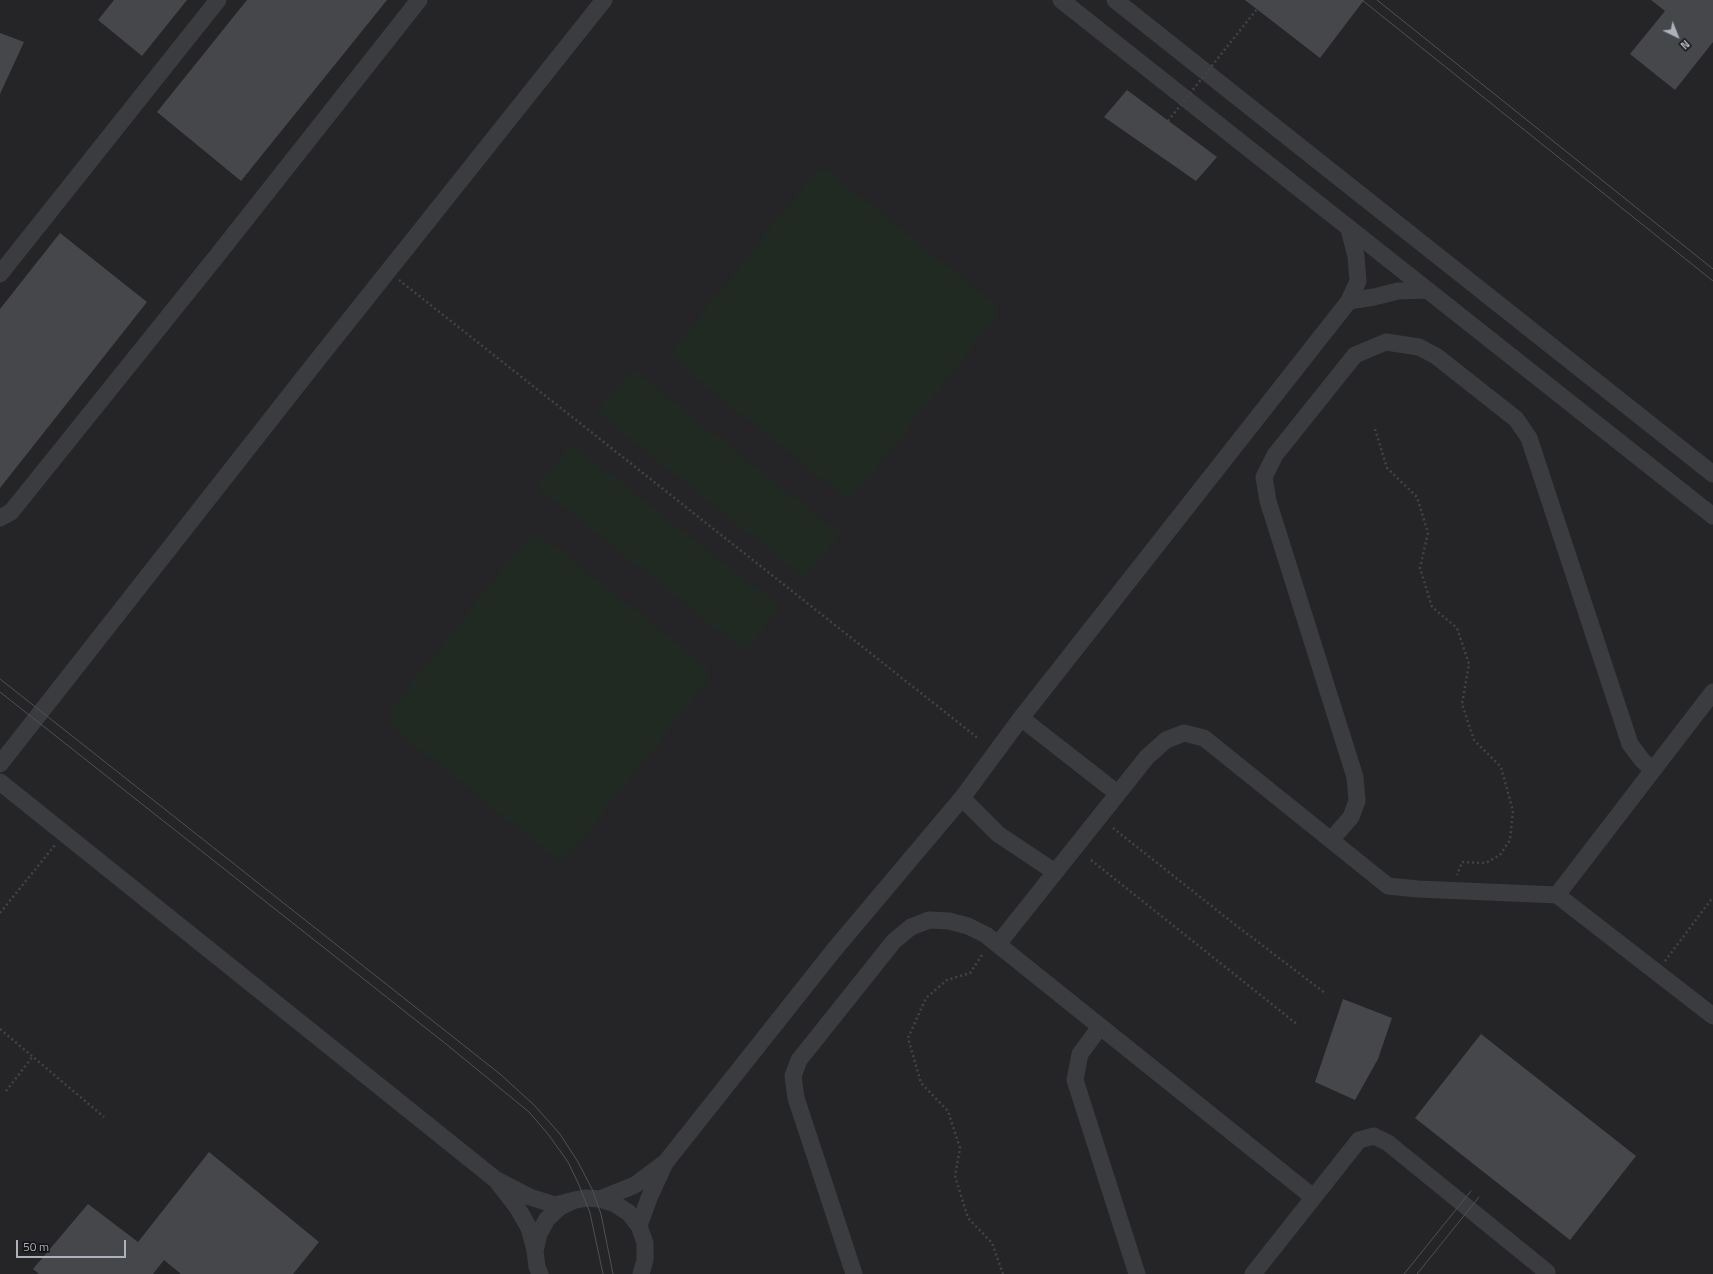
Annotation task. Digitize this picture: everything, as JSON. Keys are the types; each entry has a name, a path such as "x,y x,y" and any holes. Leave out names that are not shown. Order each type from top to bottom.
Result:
{"street":[{"path":"0,274 218,0"},
{"path":"0,518 11,512 226,245 419,0"},
{"path":"0,764 388,271 604,0"},
{"path":"1061,0 1713,516"},
{"path":"1115,0 1713,474"},
{"path":"639,1226 649,1198 665,1163 834,950 962,798 1021,718 1349,301 1358,281 1356,256 1349,229"},
{"path":"1349,301 1374,297 1398,290 1427,290"},
{"path":"1331,840 1351,817 1357,801 1355,777 1268,501 1264,477 1275,455 1355,355 1386,342 1419,347 1436,356 1516,419 1529,438 1630,744 1642,760 1653,770"},
{"path":"1557,895 1713,692"},
{"path":"1021,718 1117,793"},
{"path":"998,944 1147,757 1166,740 1184,734 1204,738 1388,886 1418,889 1557,895 1713,1016"},
{"path":"0,782 495,1179 530,1197 555,1205 587,1198 600,1199 615,1204 629,1213 639,1226 645,1243 646,1269"},
{"path":"962,798 1005,827 1055,872"},
{"path":"854,1274 796,1098 793,1076 799,1060 894,941 911,927 930,920 949,921 968,926 986,935 1313,1198"},
{"path":"1100,1027 1080,1054 1075,1080 1137,1274"},
{"path":"1253,1274 1359,1140 1374,1136 1388,1143 1547,1272 1547,1274"},
{"path":"600,1199 635,1185 665,1163"},
{"path":"495,1179 517,1207 529,1228 537,1266"},
{"path":"537,1266 539,1234 547,1219 560,1208 575,1200"}],"path":[{"path":"1168,121 1257,9"},
{"path":"388,271 979,739"},
{"path":"1375,429 1388,468 1417,497 1428,533 1420,568 1432,607 1457,628 1469,664 1462,704 1474,740 1501,768 1513,811 1510,840 1500,855 1486,863 1462,862 1457,875"},
{"path":"1113,828 1232,923 1325,993"},
{"path":"0,913 64,833"},
{"path":"1092,860 1298,1024"},
{"path":"1663,963 1713,897"},
{"path":"982,955 970,973 947,980 926,998 908,1038 921,1083 948,1110 960,1148 955,1176 968,1218 992,1243 1003,1274"},
{"path":"0,1029 104,1117"},
{"path":"6,1091 33,1056"}],"shaded area":[{"path":"0,0 1713,0 1713,1274 0,1274"},
{"path":"820,169 827,170 992,302 996,309 995,318 856,494 850,497 844,496 677,363 673,357 675,348 814,174"},
{"path":"632,369 840,534 805,578 597,412"},
{"path":"571,444 780,607 745,651 537,486"},
{"path":"541,536 707,667 708,680 571,853 556,858 392,727 391,711 528,537"}],"building":[{"path":"114,0 187,0 142,56 98,20"},
{"path":"247,0 387,0 241,181 157,112"},
{"path":"1245,0 1364,0 1320,58"},
{"path":"1651,0 1713,0 1713,42 1675,90 1630,54 1665,11"},
{"path":"0,33 24,42 0,94"},
{"path":"1127,90 1217,157 1196,181 1104,117"},
{"path":"60,233 147,302 0,488 0,309"},
{"path":"1343,999 1392,1018 1378,1059 1355,1100 1315,1082"},
{"path":"1481,1034 1636,1156 1570,1240 1415,1118"},
{"path":"209,1152 319,1242 293,1274 181,1274 164,1260 153,1274 39,1274 33,1269 88,1204 138,1242"}],"tram line":[{"path":"1362,0 1713,281"},
{"path":"1377,0 1713,269"},
{"path":"0,679 500,1074 534,1105 560,1134 578,1162 592,1189 601,1214 613,1274"},
{"path":"0,692 446,1044 529,1112 548,1134 568,1162 579,1185 590,1213 603,1274"},
{"path":"1404,1274 1471,1191"},
{"path":"1417,1274 1479,1197"}]}
